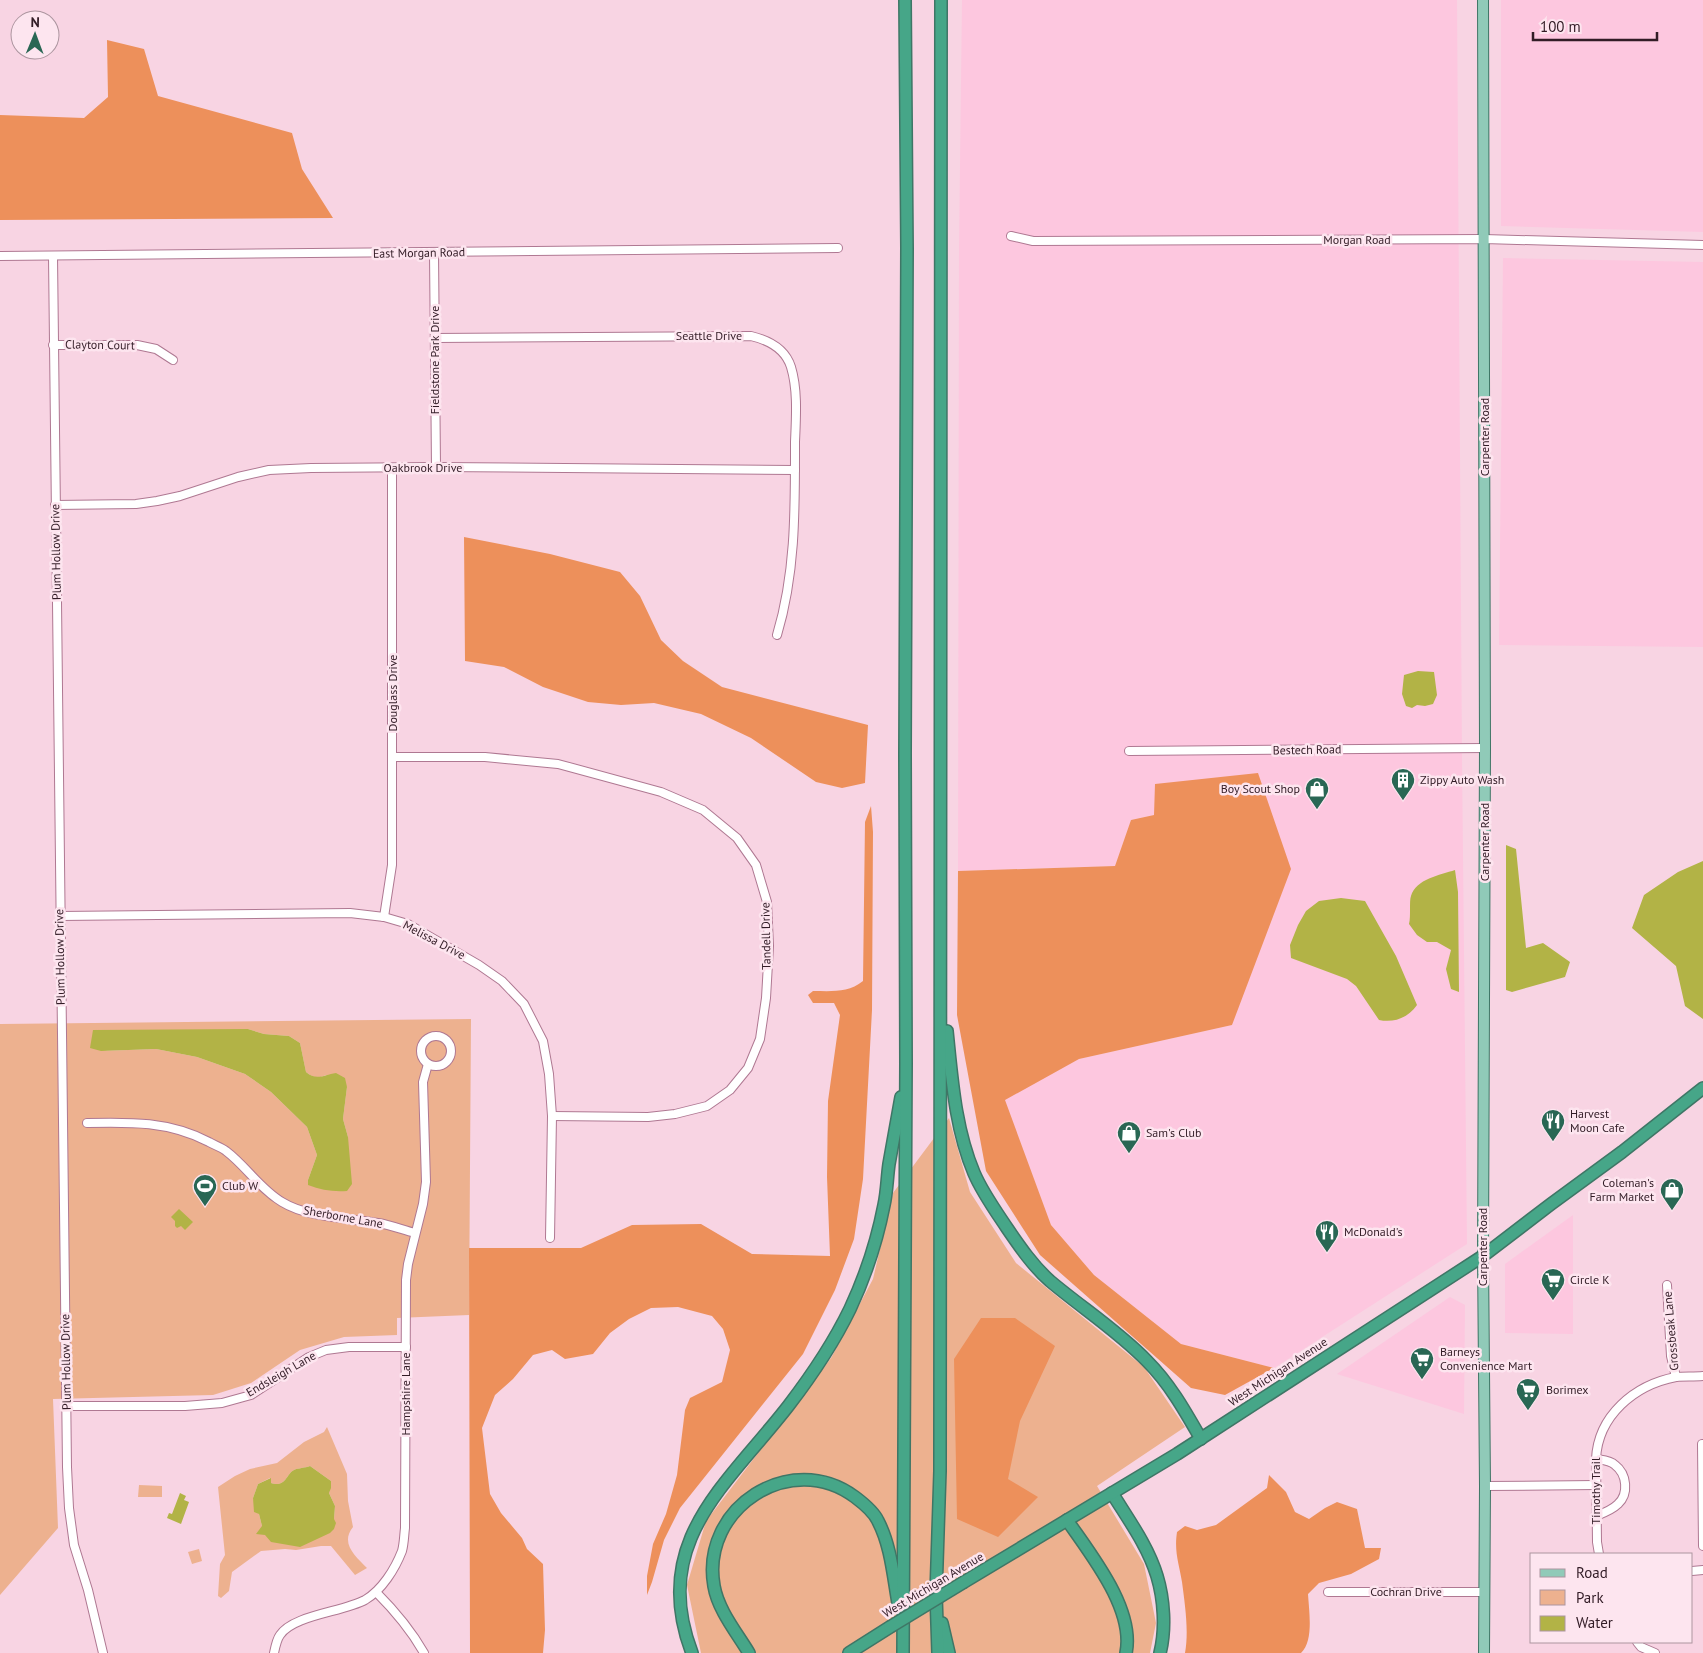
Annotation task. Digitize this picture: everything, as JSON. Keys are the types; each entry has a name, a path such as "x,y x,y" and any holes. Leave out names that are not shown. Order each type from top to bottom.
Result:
{"highway":[{"path":"901,0 905,29"},
{"path":"903,1653 906,1063 906,0"},
{"path":"938,1653 936,1594 940,1471 941,0"},
{"path":"941,962 956,1113 974,1173 989,1202 1024,1253 1049,1280 1147,1361 1172,1389 1201,1439"},
{"path":"692,1653 682,1618 680,1592 683,1563 691,1538 712,1499 789,1406 820,1363 850,1308 871,1257 884,1206 906,1063"},
{"name":"West Michigan Avenue","path":"849,1653 1201,1439 1483,1256 1622,1152 1703,1088"},
{"path":"749,1653 722,1609 714,1588 712,1573 714,1555 719,1536 728,1519 740,1504 755,1493 771,1485 789,1481 810,1480 829,1484 847,1491 863,1503 878,1520 889,1549 903,1634"},
{"path":"1112,1493 1145,1547 1157,1575 1162,1601 1163,1624 1160,1653"},
{"path":"1067,1520 1120,1604 1125,1619 1128,1643 1126,1653"},
{"path":"936,1594 949,1653"}],"main road":[{"name":"Carpenter Road","path":"1483,0 1485,748 1484,1653"}],"street":[{"name":"Morgan Road","path":"1011,236 1033,242 1484,239 1703,245"},
{"name":"East Morgan Road","path":"0,256 838,248"},
{"name":"Fieldstone Park Drive","path":"434,253 436,467"},
{"name":"Plum Hollow Drive","path":"53,256 67,1406 66,1466 74,1545 88,1590 103,1653"},
{"name":"Seattle Drive","path":"435,338 751,336 775,345 785,356 791,367 795,393 792,559 784,611 777,635"},
{"name":"Clayton Court","path":"54,345 137,345 156,349 174,360"},
{"name":"Oakbrook Drive","path":"55,505 136,504 158,501 180,496 238,477 269,470 311,468 436,467 795,470"},
{"name":"Douglass Drive","path":"384,917 392,865 392,468"},
{"name":"Bestech Road","path":"1129,751 1485,748"},
{"name":"Tandell Drive","path":"393,757 485,756 558,764 661,792 703,810 737,838 756,865 767,902 769,946 766,998 760,1039 748,1068 730,1090 707,1106 675,1114 648,1117 552,1116"},
{"name":"Melissa Drive","path":"60,916 350,912 384,917 408,924 479,965 502,981 524,1004 543,1041 549,1074 552,1116 550,1238"},
{"name":"Hampshire Lane","path":"432,1036 442,1037 449,1044 451,1053 449,1058 446,1062 437,1066 428,1064 421,1056 423,1042 432,1036"},
{"name":"Hampshire Lane","path":"274,1653 279,1635 288,1627 299,1621 358,1603 376,1592 394,1569 402,1550 405,1528 406,1280 426,1182 423,1082 428,1064"},
{"name":"Sherborne Lane","path":"86,1123 134,1122 162,1125 195,1134 225,1150 282,1202 299,1210 380,1223 415,1233"},
{"name":"Grossbeak Lane","path":"1667,1284 1671,1356 1676,1377"},
{"name":"Endsleigh Lane","path":"67,1406 185,1406 222,1403 250,1394 309,1357 326,1350 349,1347 406,1347"},
{"name":"Timothy Trail","path":"1600,1553 1597,1542 1596,1516 1596,1449 1602,1428 1612,1413 1630,1396 1676,1377 1703,1376"},
{"path":"1702,1444 1703,1546"},
{"path":"1596,1459 1609,1461 1615,1465 1622,1473 1625,1484 1625,1494 1620,1503 1611,1510 1596,1516"},
{"path":"1485,1486 1596,1485"},
{"path":"376,1592 397,1613 416,1638 424,1653"},
{"name":"Cochran Drive","path":"1328,1592 1484,1592"},
{"path":"1638,1643 1641,1647 1655,1653"}],"shaded area":[{"path":"962,0 1457,0 1467,1244 1274,1368 1181,1344 1094,1275 1051,1225 1004,1099 1079,1059 1232,1025 1154,815 1131,820 1115,866 958,871 959,248"},
{"path":"1501,0 1703,0 1703,232 1501,226"},
{"path":"107,40 144,49 158,96 292,133 302,169 333,218 0,220 0,115 84,118 108,97"},
{"path":"1503,258 1703,262 1703,647 1499,645"},
{"path":"464,537 550,554 620,572 640,596 661,640 683,661 722,687 868,725 865,783 842,788 816,782 751,738 701,714 654,703 621,705 588,702 543,687 504,667 465,661"},
{"path":"1258,773 1291,869 1232,1025 1079,1059 1005,1100 1051,1225 1094,1275 1181,1344 1274,1368 1225,1395 1191,1388 1040,1255 986,1171 957,1015 958,871 1115,866 1131,820 1154,815 1155,784"},
{"path":"871,806 873,832 872,1010 863,1179 854,1239 835,1290 803,1354 680,1508 664,1540 647,1595 647,1576 653,1544 666,1514 677,1475 685,1410 690,1398 722,1382 730,1350 723,1329 712,1316 678,1307 651,1308 629,1319 610,1333 593,1354 565,1359 552,1350 533,1355 513,1379 495,1395 482,1428 490,1494 501,1513 522,1538 527,1549 543,1564 545,1630 543,1653 470,1653 469,1248 581,1248 632,1225 701,1224 752,1254 830,1256 827,1177 828,1101 840,1015 834,1003 813,1003 808,995 813,991 833,991 852,988 863,981 865,822"},
{"path":"1573,1215 1573,1334 1505,1333 1505,1264"},
{"path":"1450,1297 1465,1305 1464,1414 1337,1374"},
{"path":"981,1318 1015,1318 1055,1346 1020,1421 1008,1479 1038,1497 998,1537 957,1519 954,1359"},
{"path":"1269,1475 1286,1492 1295,1512 1309,1519 1337,1502 1357,1509 1365,1548 1381,1548 1379,1559 1351,1574 1319,1583 1308,1594 1309,1634 1308,1641 1301,1653 1185,1653 1187,1636 1186,1618 1176,1552 1177,1532 1185,1526 1197,1530 1216,1525 1267,1488"}],"green space":[{"path":"471,1019 469,1315 397,1318 397,1335 344,1337 300,1350 251,1383 213,1395 53,1399 58,1528 0,1595 0,1024","holes":["248,1029 264,1034 289,1036 300,1043 306,1072 316,1077 326,1075 347,1087 343,1119 348,1137 348,1146 308,1180 317,1155 307,1127 271,1092 245,1074 197,1057 156,1049 101,1051"]},
{"path":"949,1118 970,1192 1016,1263 1144,1367 1185,1427 1097,1486 1144,1564 1156,1623 1150,1653 701,1653 687,1585 706,1521 831,1358 873,1279 893,1193"},
{"path":"327,1427 347,1474 348,1501 353,1527 349,1533 349,1544 354,1554 367,1568 355,1575 331,1546 261,1551 232,1572 229,1591 221,1598 218,1596 220,1564 225,1555 218,1487 250,1469 277,1463 304,1442 324,1432","holes":["310,1466 331,1481 329,1493 335,1506 334,1519 262,1526 253,1498 258,1484 270,1478 271,1483 280,1484 294,1470"]},
{"path":"139,1485 162,1486 162,1497 138,1497"},
{"path":"199,1549 202,1561 192,1564 188,1552"}],"water":[{"path":"1418,671 1434,672 1437,695 1433,704 1417,705 1412,708 1406,706 1402,694 1404,675"},
{"path":"1506,845 1516,849 1526,948 1543,943 1570,962 1565,977 1512,992 1506,990"},
{"path":"1703,861 1703,1019 1685,1006 1676,966 1632,928 1644,895 1678,872"},
{"path":"1455,870 1458,892 1459,992 1451,989 1446,969 1451,950 1437,942 1427,942 1417,935 1409,924 1410,898 1418,885 1436,876"},
{"path":"1341,898 1365,901 1396,956 1417,1005 1405,1016 1390,1021 1379,1020 1356,986 1347,979 1291,958 1290,945 1306,911 1319,901"},
{"path":"248,1029 264,1034 289,1036 300,1043 306,1072 310,1075 320,1077 336,1073 345,1078 347,1087 343,1119 348,1137 352,1184 347,1191 327,1190 308,1185 317,1155 307,1127 271,1092 245,1074 197,1057 156,1049 101,1051 90,1048 93,1030"},
{"path":"179,1209 193,1222 185,1230 181,1226 177,1228 175,1221 171,1217"},
{"path":"310,1466 331,1481 329,1493 335,1506 334,1519 336,1523 334,1529 330,1533 300,1547 271,1542 265,1535 256,1534 262,1526 259,1514 254,1512 253,1498 258,1484 271,1478 271,1483 280,1484 294,1470"},
{"path":"180,1493 186,1496 184,1500 189,1502 181,1524 167,1518 169,1513 172,1514"}],"place":[{"name":"Zippy Auto Wash","path":"1403,801"},
{"name":"Boy Scout Shop","path":"1317,810"},
{"name":"Harvest Moon Cafe","path":"1553,1142"},
{"name":"Sam's Club","path":"1129,1154"},
{"name":"Club W","path":"205,1207"},
{"name":"Coleman's Farm Market","path":"1672,1211"},
{"name":"McDonald's","path":"1327,1253"},
{"name":"Circle K","path":"1553,1301"},
{"name":"Barneys Convenience Mart","path":"1422,1380"},
{"name":"Borimex","path":"1528,1411"}]}
